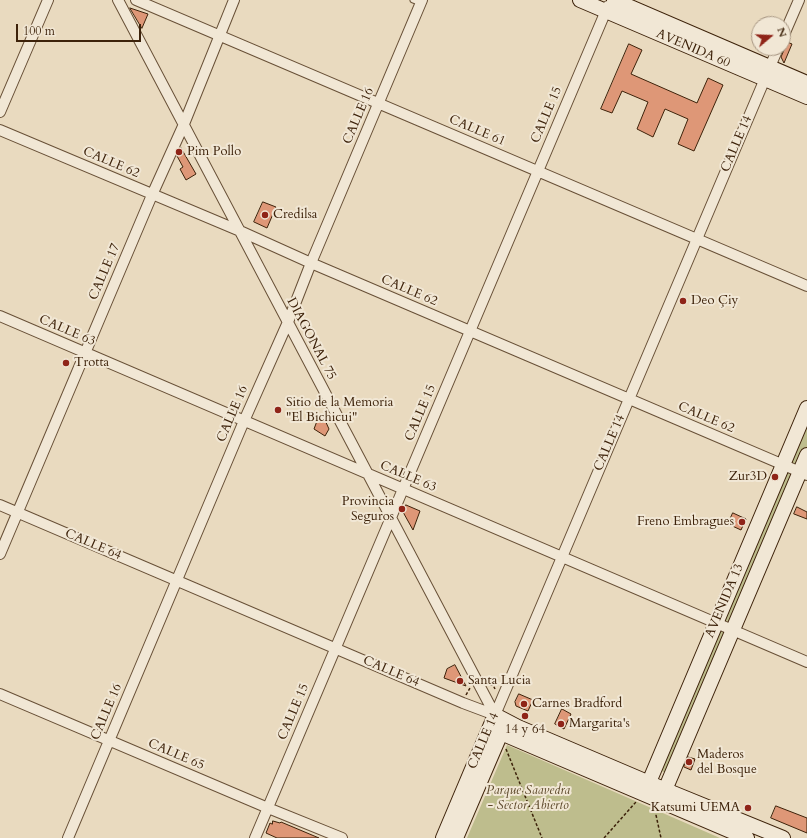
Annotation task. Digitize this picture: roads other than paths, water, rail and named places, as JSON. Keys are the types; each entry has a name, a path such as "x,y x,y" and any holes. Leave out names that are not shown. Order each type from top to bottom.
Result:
{"main road":[{"name":"AVENIDA 60","path":"580,0 610,4 767,73 807,97"},
{"name":"AVENIDA 60","path":"767,73 807,83"},
{"name":"AVENIDA 13","path":"643,792 807,408"},
{"name":"AVENIDA 13","path":"661,800 733,630 803,474 807,455"},
{"name":"CALLE 64","path":"495,715 643,792 747,838"},
{"name":"CALLE 14","path":"443,838 495,715"},
{"name":"CALLE 64","path":"503,740 643,792"},
{"name":"CALLE 14","path":"456,838 503,740"},
{"name":"CALLE 64","path":"661,800 783,838"}],"street":[{"path":"0,112 48,0"},
{"name":"DIAGONAL 75","path":"118,0 495,715 503,740"},
{"name":"CALLE 61","path":"136,0 807,286"},
{"name":"CALLE 17","path":"0,554 152,195 184,124 234,0"},
{"path":"791,18 799,0"},
{"name":"CALLE 16","path":"68,838 244,421 288,322 311,263 379,103 419,1"},
{"name":"CALLE 15","path":"255,838 610,4"},
{"name":"CALLE 14","path":"495,715 774,56"},
{"name":"CALLE 62","path":"0,130 240,231 311,263 803,474"},
{"name":"CALLE 63","path":"0,316 807,662"},
{"name":"CALLE 64","path":"0,505 495,715"},
{"name":"CALLE 65","path":"0,694 342,838"}],"place":[{"name":"Pim Pollo","path":"179,152"},
{"name":"Credilsa","path":"265,215"},
{"name":"Deo Çiy","path":"683,301"},
{"name":"Trotta","path":"66,363"},
{"name":"Sitio de la Memoria \"El Bichicui\"","path":"278,410"},
{"name":"Zur3D","path":"775,477"},
{"name":"Provincia Seguros","path":"402,509"},
{"name":"Freno Embragues","path":"742,522"},
{"name":"Santa Lucia","path":"460,681"},
{"name":"Carnes Bradford","path":"524,704"},
{"name":"14 y 64","path":"525,716"},
{"name":"Margarita's","path":"561,724"},
{"name":"Maderos del Bosque","path":"689,762"},
{"name":"Katsumi UEMA","path":"748,808"}],"park label":[{"name":"Parque Saavedra - Sector Abierto","path":"528,798"}]}
